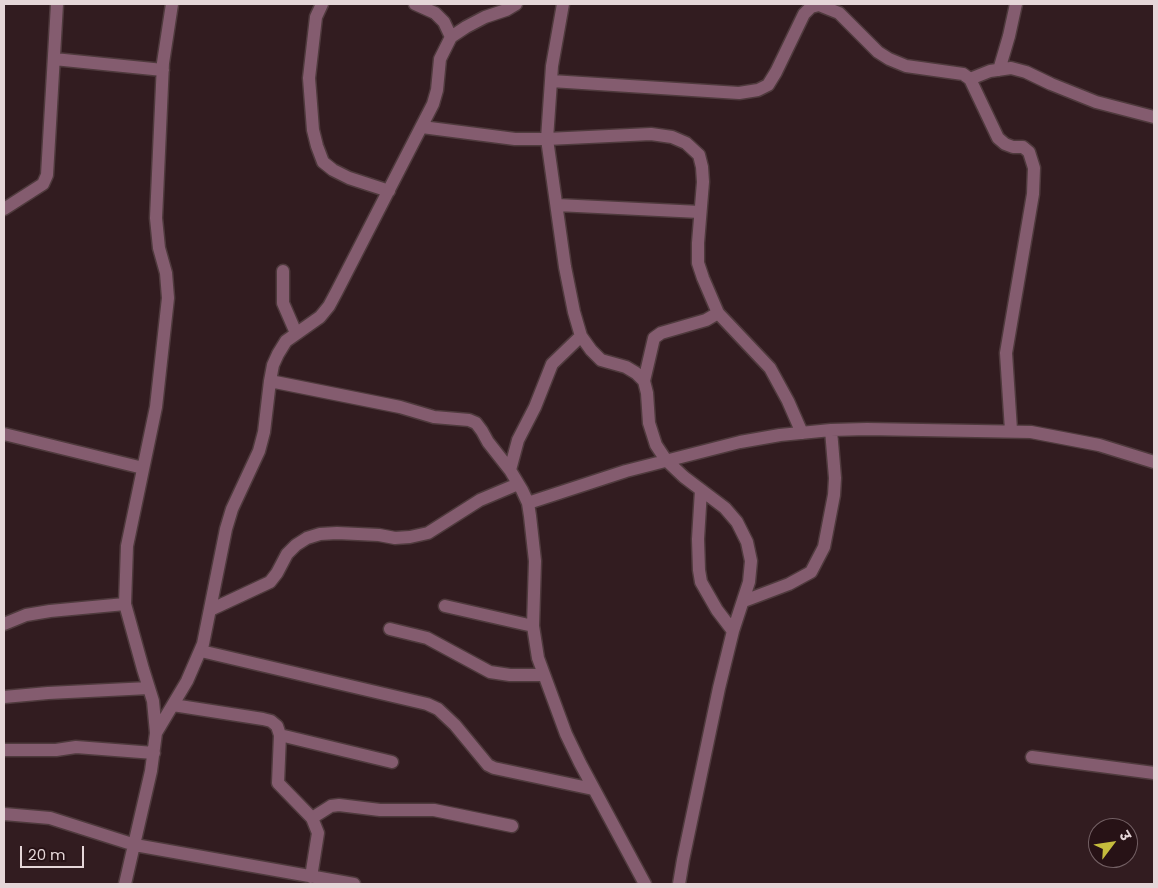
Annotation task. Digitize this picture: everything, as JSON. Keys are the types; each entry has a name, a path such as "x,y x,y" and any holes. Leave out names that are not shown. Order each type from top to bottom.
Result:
{"street":[{"path":"4,209 43,184 47,175 57,4"},
{"path":"126,884 151,771 156,733 153,700 125,604 127,546 156,407 162,367 168,298 166,273 159,248 156,218 163,70 172,4"},
{"path":"322,4 316,17 309,78 316,146 323,162 332,170 349,178 389,191"},
{"path":"415,4 435,13 444,22 451,37"},
{"path":"156,733 193,669 201,651 226,529 232,509 259,451 264,432 273,365 278,354 286,341 308,326 329,306 433,104 437,90 440,59 451,37 479,20 506,10 516,4"},
{"path":"563,4 551,81 547,139 565,267 574,312 581,336 601,360 626,367 644,381"},
{"path":"551,81 738,93 758,90 768,85 776,72 804,14 811,7 819,4 839,13 878,52 889,59 906,66 963,74 970,79 998,138 1005,144 1023,147 1029,152 1034,168 1033,194 1006,354 1011,430"},
{"path":"999,70 1016,4"},
{"path":"54,59 163,70"},
{"path":"970,79 1011,68 1026,72 1096,102 1154,117"},
{"path":"422,127 515,139 651,134 672,137 686,143 699,155 702,167 703,182 698,243 698,263 702,278 718,313 770,368 788,401 802,433"},
{"path":"557,205 700,212"},
{"path":"283,271 283,303 296,333"},
{"path":"679,884 719,688 733,631 749,582 751,561 747,542 738,522 725,508 666,460 656,444 649,423 644,381 654,338 661,333 706,320 718,313"},
{"path":"510,470 518,440 535,407 552,364 581,336"},
{"path":"270,381 400,407 434,416 469,420 476,423 482,431 488,442 510,470 528,503 535,561 533,626 538,658 544,675 566,734 593,789 645,884"},
{"path":"528,503 666,460 740,442 831,430 867,428 1011,430 1098,445 1154,462"},
{"path":"744,601 789,584 811,572 824,547 834,495 831,430"},
{"path":"4,434 143,468"},
{"path":"210,610 270,582 287,554 307,538 320,534 379,535 410,538 428,533 480,500 518,484"},
{"path":"701,490 698,539 699,570 702,582 716,610 733,631"},
{"path":"4,624 26,615 50,611 125,604"},
{"path":"444,606 533,626"},
{"path":"390,629 427,638 490,672 510,675 544,675"},
{"path":"201,651 426,704 438,709 455,725 488,765 494,768 593,789"},
{"path":"4,696 149,688"},
{"path":"173,705 263,719 277,726 280,735 278,783 312,818 318,833 311,877"},
{"path":"280,735 392,762"},
{"path":"4,750 56,750 76,747 154,753"},
{"path":"1032,757 1154,773"},
{"path":"312,818 331,806 339,805 380,810 424,809 512,826"},
{"path":"4,814 50,818 134,844 354,884"}]}
